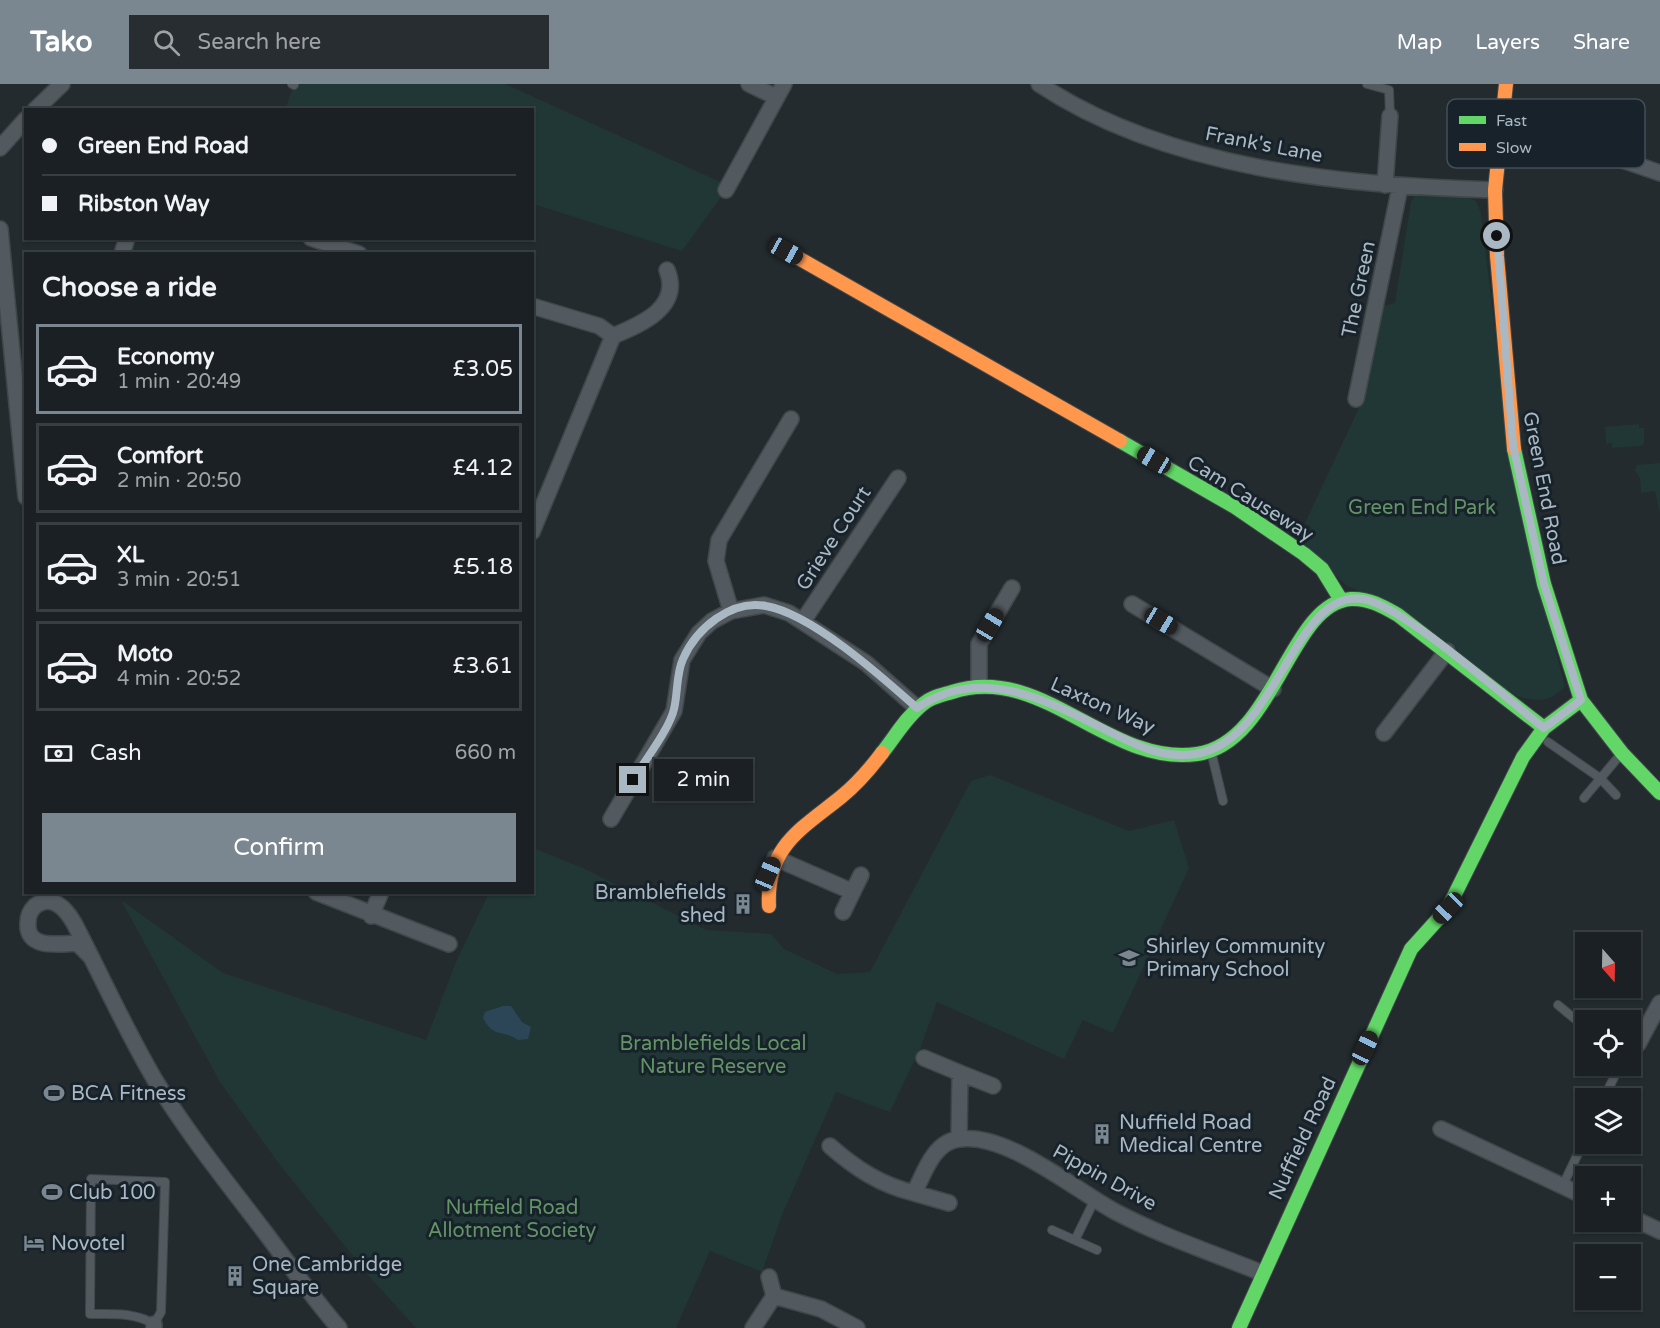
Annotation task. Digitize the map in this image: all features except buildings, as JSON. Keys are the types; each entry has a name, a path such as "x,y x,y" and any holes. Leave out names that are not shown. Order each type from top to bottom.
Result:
{"street":[{"path":"37,108 62,84"},
{"path":"726,190 780,91 749,84"},
{"name":"Frank's Lane","path":"1039,84 1063,100 1150,140 1209,156 1393,186 1495,190"},
{"name":"Green End Road","path":"1504,99 1506,84"},
{"name":"The Green","path":"1356,399 1393,186 1390,116"},
{"path":"0,148 24,124"},
{"name":"Green End Road","path":"1497,168 1497,256 1513,445 1544,584 1581,700 1622,753 1660,793"},
{"path":"1645,168 1660,173"},
{"path":"0,229 24,492"},
{"path":"317,240 353,252"},
{"name":"Cam Causeway","path":"786,251 1235,507 1322,569 1341,600"},
{"path":"534,527 614,336 650,319 664,304 671,291 672,281 667,270"},
{"path":"534,307 599,326 614,336"},
{"path":"731,611 716,561 719,540 792,419"},
{"name":"Grieve Court","path":"803,621 898,478"},
{"path":"979,686 979,644 1012,588"},
{"path":"1341,600 1364,599 1380,605 1447,651 1544,728"},
{"name":"Laxton Way","path":"769,906 768,874 787,839 854,786 917,708 948,691 979,686 1029,695 1060,706 1139,747 1161,754 1181,755 1210,750 1244,726 1273,689 1320,614 1341,600"},
{"path":"1132,604 1273,689"},
{"path":"611,819 674,711 682,660 699,633 712,621 731,611 764,605 789,613 866,663 917,708"},
{"path":"1384,733 1447,651"},
{"name":"Nuffield Road","path":"1239,1328 1262,1273 1412,949 1448,908 1523,757 1544,728 1581,700"},
{"path":"775,858 853,892"},
{"path":"843,912 861,875"},
{"path":"321,894 371,916 449,944"},
{"path":"371,916 380,894"},
{"path":"92,958 77,943 44,945 33,938 27,927 28,915 36,905 48,901 60,904 68,913 92,958 115,1007 156,1080 241,1201 334,1326"},
{"path":"56,944 66,937 71,925 68,913"},
{"path":"1641,1038 1660,1003"},
{"path":"924,1058 993,1086"},
{"path":"914,1193 936,1151 959,1138 960,1073"},
{"path":"1441,1129 1575,1192"},
{"name":"Pippin Drive","path":"959,1138 985,1141 1012,1151 1055,1173 1114,1211 1262,1273"},
{"path":"830,1146 871,1177 891,1187 949,1203"},
{"path":"1641,1222 1660,1231"},
{"path":"753,1328 774,1296 769,1276"},
{"path":"774,1296 821,1309 857,1328"}],"lane":[{"path":"1367,84 1389,90 1390,116"},
{"path":"1548,742 1600,778 1616,795"},
{"path":"1210,750 1223,801"},
{"path":"1584,798 1622,753"},
{"path":"1558,1005 1575,1019"},
{"path":"1562,1187 1578,1154"},
{"path":"91,1179 165,1182 161,1312 154,1326 142,1317 124,1314 90,1314 91,1179"},
{"path":"1075,1240 1095,1199"},
{"path":"1052,1230 1097,1250"}],"green space":[{"path":"294,84 505,84 729,186 682,251 534,204 534,108 286,108"},
{"name":"Green End Park","path":"1416,193 1462,195 1476,201 1481,213 1508,441 1538,585 1565,686 1554,696 1543,700 1517,696 1359,591 1347,586 1300,542 1311,527 1305,523 1360,406 1384,306 1395,303 1411,202"},
{"path":"1639,424 1639,428 1644,428 1644,443 1641,446 1612,448 1612,443 1606,444 1605,427"},
{"path":"1660,463 1660,514 1655,491 1641,493 1640,478 1635,470 1637,465"},
{"path":"990,775 1129,831 1174,820 1189,868 1113,1033 1083,1020 1064,1059 937,1002 920,1049 890,1112 836,1092 782,1215 762,1272 710,1251 676,1328 416,1328 369,1276 277,1161 220,1082 121,900 223,973 426,1040 456,962 489,894 534,894 534,848 585,869 706,930 771,934 784,949 837,974 870,972 971,781"}],"water":[{"path":"511,1006 522,1022 531,1027 528,1039 518,1040 495,1031 487,1025 483,1018 485,1012"}],"traffic: fast":[{"path":"1120,441 1235,507 1304,554 1322,569 1341,600"},
{"path":"1514,449 1544,584 1581,700 1622,753 1660,793"},
{"path":"882,753 906,721 926,702 952,692 984,687 1015,691 1045,702 1134,746 1165,754 1197,754 1223,744 1245,726 1264,701 1312,623 1330,606 1351,599 1382,606 1398,615 1544,728"},
{"path":"1239,1328 1411,949 1448,908 1523,757 1544,728 1581,700"}],"traffic: slow":[{"path":"1504,99 1506,84"},
{"path":"1497,168 1495,190 1497,256 1514,449"},
{"path":"786,251 1120,441"},
{"path":"769,906 773,869 788,842 799,830 852,787 882,753"}],"place":[{"name":"Bramblefields shed","path":"743,904"},
{"name":"Shirley Community Primary School","path":"1129,958"},
{"name":"BCA Fitness","path":"54,1093"},
{"name":"Nuffield Road Medical Centre","path":"1102,1134"},
{"name":"Club 100","path":"52,1192"},
{"name":"Novotel","path":"34,1243"},
{"name":"One Cambridge Square","path":"235,1276"}],"route":[{"path":"633,780 674,711 682,660 699,633 712,621 731,611 764,605 789,613 866,663 917,708 931,698 948,691 979,686 1005,690 1029,695 1060,706 1139,747 1161,754 1181,755 1210,750 1234,735 1244,726 1273,689 1308,628 1320,614 1341,600 1364,599 1398,615 1544,728 1581,700 1544,584 1513,445 1497,236"}],"park label":[{"name":"Bramblefields Local Nature Reserve","path":"713,1054"},
{"name":"Nuffield Road Allotment Society","path":"512,1218"}]}
